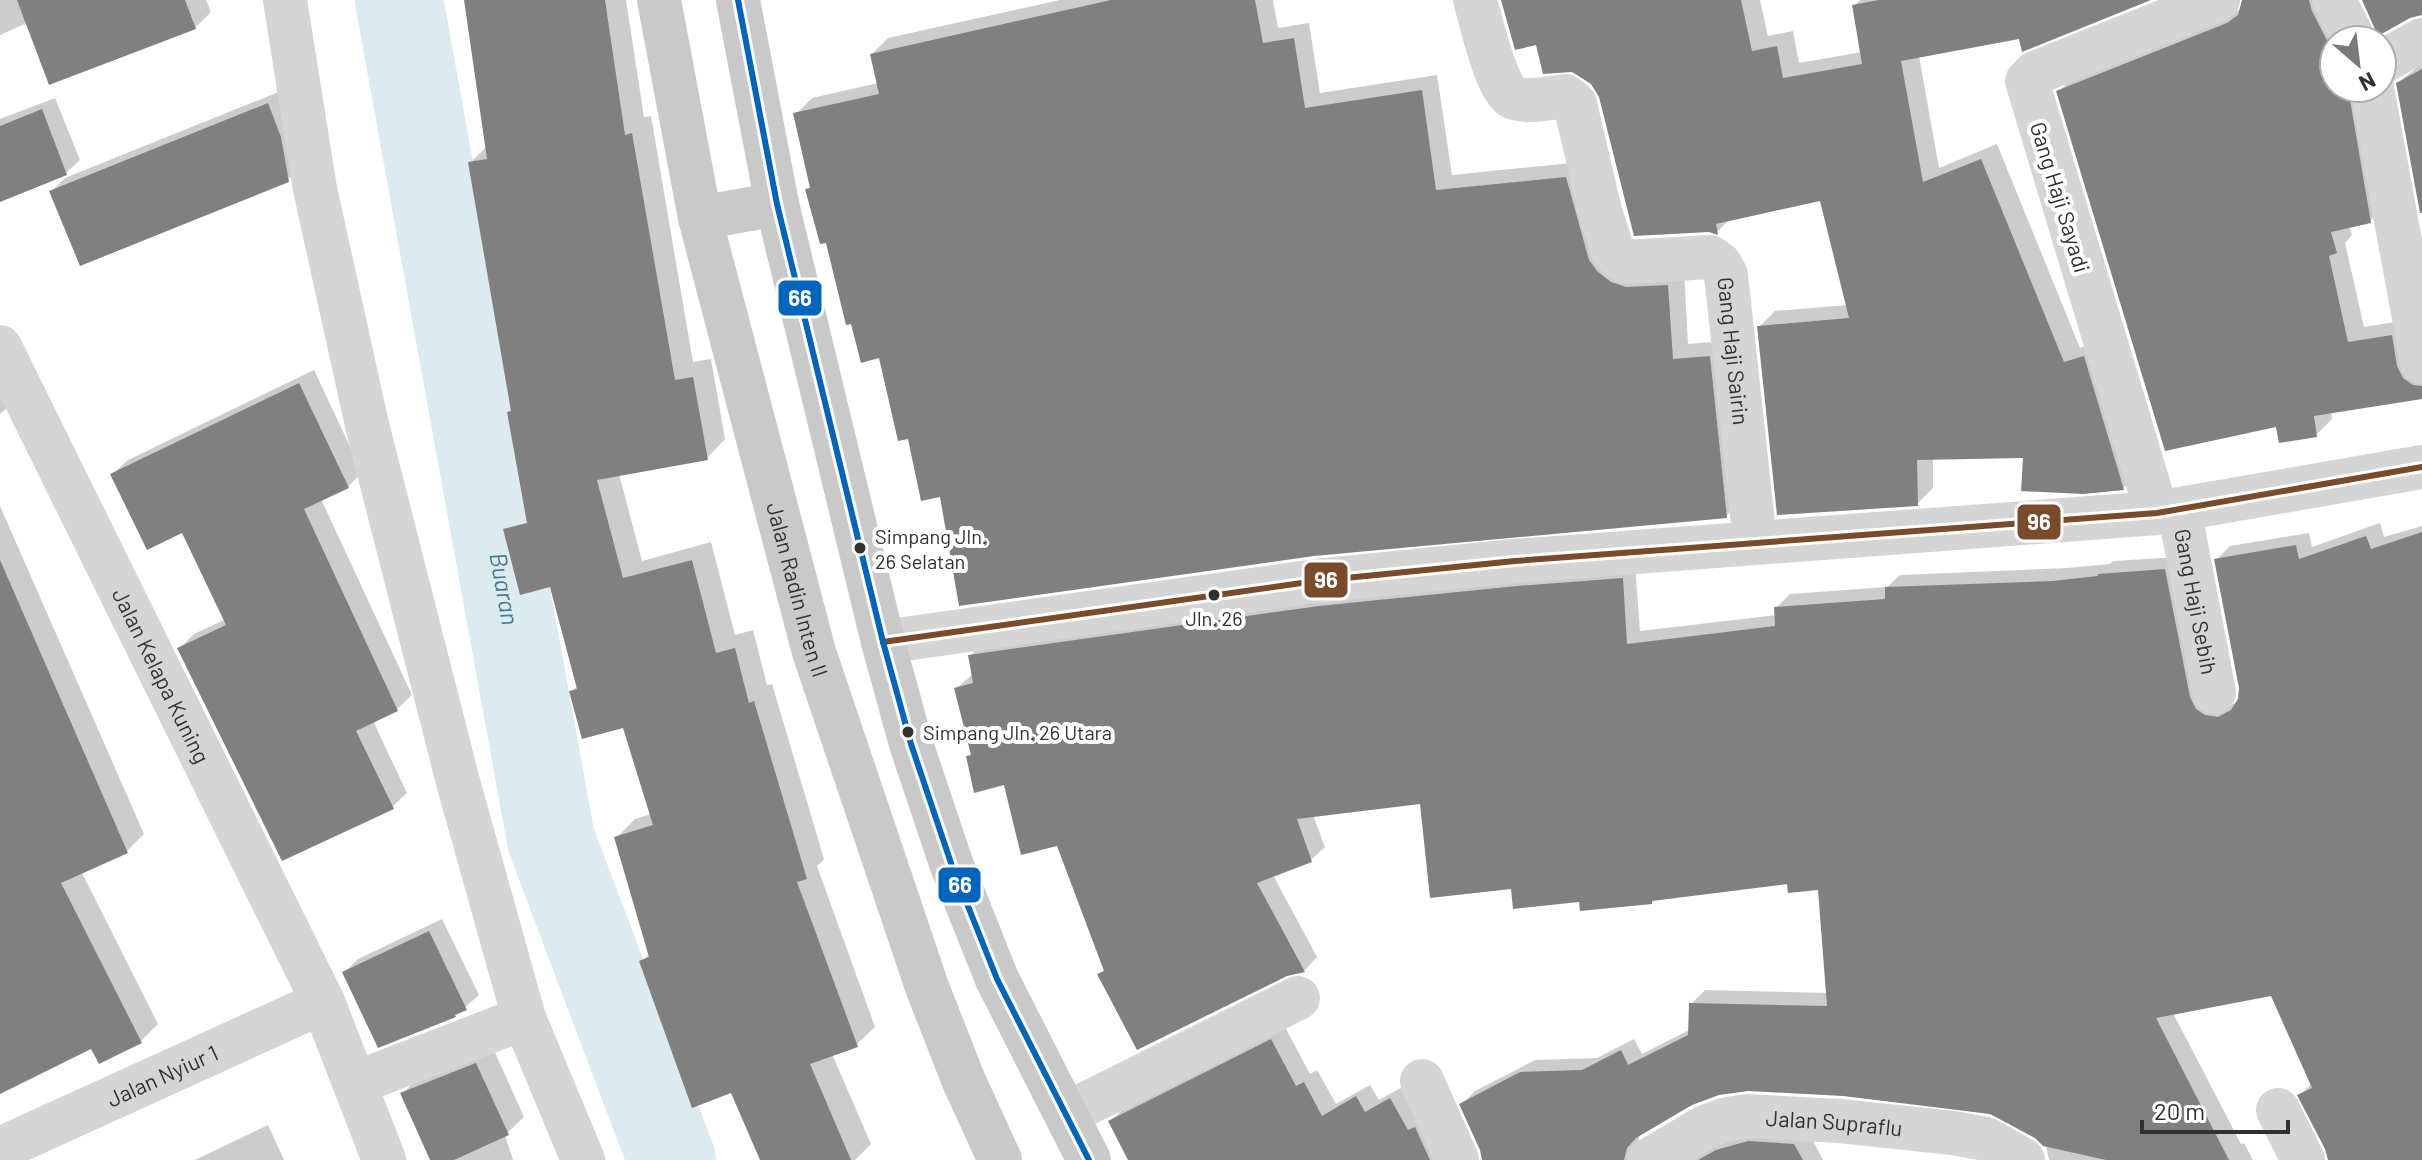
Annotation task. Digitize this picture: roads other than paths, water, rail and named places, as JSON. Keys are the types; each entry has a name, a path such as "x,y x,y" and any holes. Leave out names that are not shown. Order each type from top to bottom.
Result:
{"main road":[{"name":"Jalan Radin Inten II","path":"659,0 700,218 814,652 927,987 963,1079 1000,1160"},
{"path":"738,0 777,204 883,642 911,744 952,866 997,979 1089,1160"},
{"path":"700,218 777,204"}],"street":[{"path":"285,0 315,189 367,425 458,782 524,1018 583,1160"},
{"name":"Gang Haji Sairin","path":"1475,0 1506,93 1528,100 1565,96 1575,104 1600,211 1617,257 1626,262 1710,257 1720,264 1726,275 1755,542"},
{"name":"Gang Haji Sayadi","path":"2168,511 2027,81 2035,73 2218,0"},
{"path":"2334,0 2346,24"},
{"path":"2398,53 2422,40"},
{"path":"2375,104 2422,362"},
{"name":"Jalan Kelapa Kuning","path":"0,347 323,1002 384,1160"},
{"path":"883,642 1316,581 1515,561 2168,511 2422,467"},
{"name":"Gang Haji Sebih","path":"2168,511 2214,692"},
{"path":"1066,1114 1298,998"},
{"name":"Jalan Nyiur 1","path":"0,1149 323,1002"},
{"path":"356,1083 524,1018"},
{"path":"1422,1081 1457,1160"},
{"path":"2278,1110 2303,1160"},
{"name":"Jalan Supraflu","path":"1649,1160 1705,1127 1747,1116 1840,1121 1986,1139 2023,1160"},
{"path":"1840,1121 1861,1160"}],"waterway":[{"name":"Buaran","path":"399,0 551,840 672,1160"}],"place":[{"name":"Simpang Jln. 26 Selatan","path":"860,548"},
{"name":"Jln. 26","path":"1214,595"},
{"name":"Simpang Jln. 26 Utara","path":"908,732"}]}
